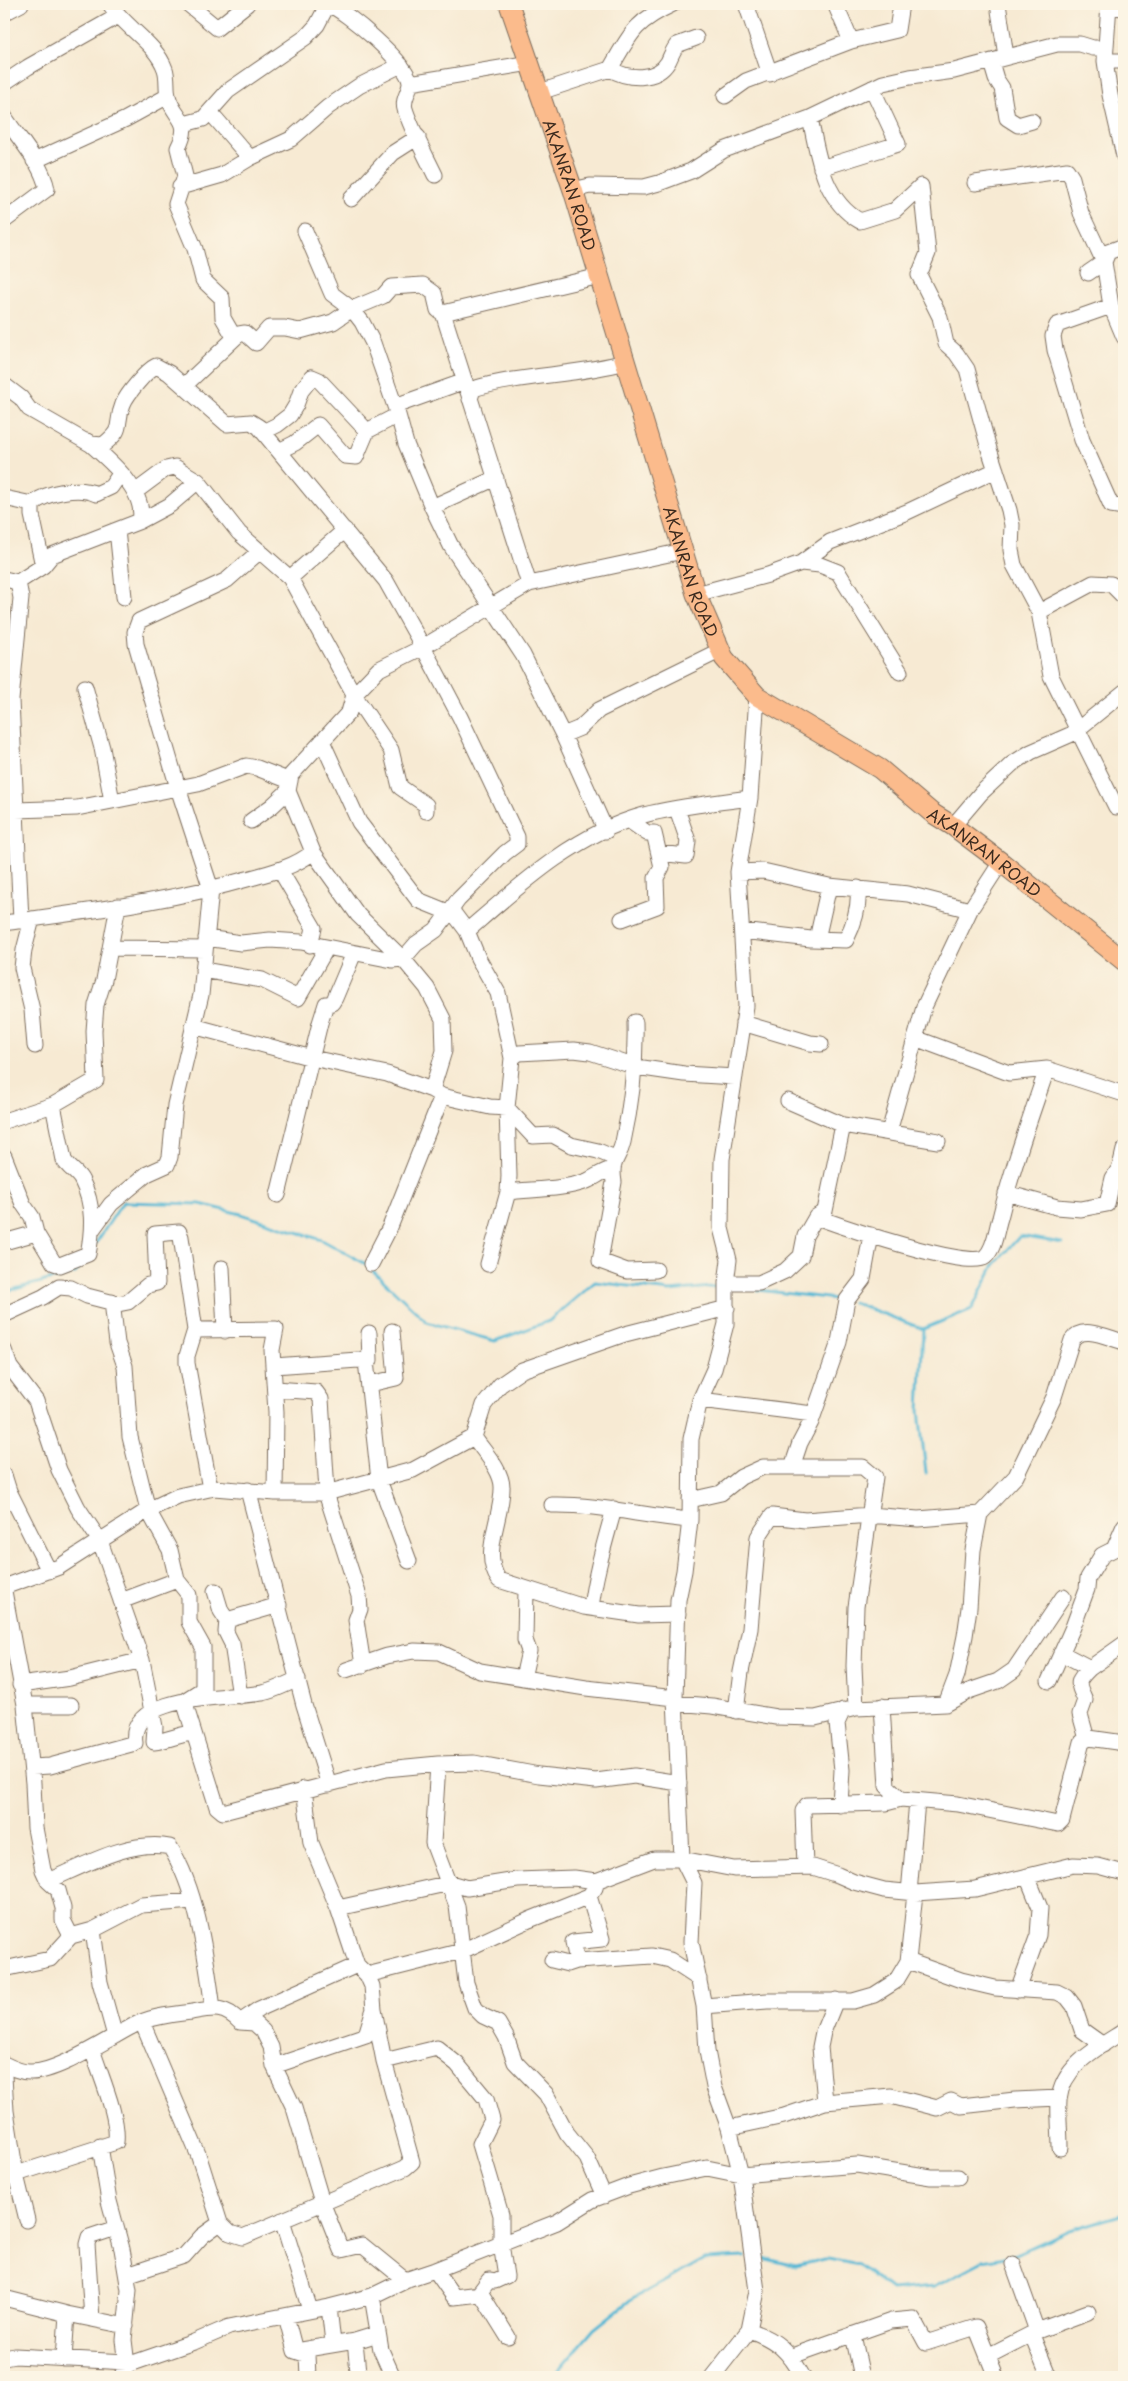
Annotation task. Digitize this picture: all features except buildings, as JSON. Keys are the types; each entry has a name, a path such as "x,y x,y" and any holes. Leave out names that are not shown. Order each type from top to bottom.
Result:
{"main road":[{"name":"AKANRAN ROAD","path":"509,4 573,190 696,594 724,658 757,696 880,769 932,813 953,826 1001,862 1122,957"}],"street":[{"path":"4,13 21,4"},
{"path":"188,4 217,28 247,4"},
{"path":"184,124 203,120 218,99 228,90 306,38 317,25 328,4 348,15 401,65 410,83 404,107 435,175"},
{"path":"610,69 634,29 650,14 673,4"},
{"path":"746,4 770,74"},
{"path":"834,4 851,41"},
{"path":"725,96 746,81 770,74 851,41 897,30 900,4"},
{"path":"998,4 1006,56"},
{"path":"1124,9 1109,4 1105,54 1110,94 1124,156"},
{"path":"4,83 114,10 142,38 163,63 168,82 168,96 184,124 184,137 178,148 185,172 176,204 195,249 199,272 203,280 222,298 223,318 234,337"},
{"path":"540,92 610,69 632,77 646,76 667,63 677,45 696,38"},
{"path":"573,190 590,186 644,187 659,184 691,171 724,150 810,118 883,83 954,71 1057,44 1080,44 1124,60"},
{"path":"991,62 996,79 1002,88 1007,118 1018,124 1032,121"},
{"path":"410,83 530,63"},
{"path":"180,187 222,175 250,158 291,139 328,107 358,86 401,65"},
{"path":"821,168 898,144 872,88"},
{"path":"34,161 126,119 168,96"},
{"path":"210,112 250,158"},
{"path":"4,116 46,182 46,192 4,221"},
{"path":"810,118 822,175 837,200 851,216 860,221 895,210 921,186 928,253 919,275 940,317 946,344 956,353 967,369 1012,525 1011,550 1014,565 1039,612 1051,676 1116,807"},
{"path":"351,199 393,154 418,137"},
{"path":"975,182 1067,170 1072,178 1081,213 1104,262 1111,306 1124,337"},
{"path":"305,230 332,294 352,309 362,322 373,343 397,411 406,444 432,507 451,546 493,606 523,655 563,735 606,831"},
{"path":"1088,273 1104,262 1108,252 1124,246"},
{"path":"443,313 600,276"},
{"path":"184,386 234,337 245,333 256,343 268,328 303,331 333,322 352,309 383,296 391,287 423,285 434,293 438,310 443,313 461,382 470,399 529,584"},
{"path":"1111,306 1057,325 1053,336 1054,350 1082,440 1111,505 1124,507"},
{"path":"470,399 473,389 496,382 560,374 625,362"},
{"path":"4,386 21,398 29,409 90,444 103,445 116,434 123,403 149,369 156,366 162,368 227,424 251,422 263,432 386,581 423,647 517,837 517,844 505,853 465,893 436,930 416,944 403,959 392,960 301,942 270,940 241,943 111,948"},
{"path":"263,432 278,425 290,415 301,390 312,377 319,380 366,432"},
{"path":"279,451 295,443 318,426 345,456 356,457 366,432 397,411 461,382"},
{"path":"77,432 132,484 142,513 140,521"},
{"path":"136,492 166,470 175,467 198,481 239,532 290,578 354,695 391,750 400,787 426,805 426,810"},
{"path":"696,594 768,575 801,563 830,542 907,512 979,476 996,470"},
{"path":"43,566 32,515 32,504 39,498 76,491 89,490 96,494 111,487 120,474"},
{"path":"432,507 496,478"},
{"path":"35,1046 32,1010 22,968 26,920 16,810 8,752 21,598 11,581 43,566 52,555 140,521 170,505 198,481"},
{"path":"4,498 32,504"},
{"path":"117,530 124,597"},
{"path":"290,578 345,530"},
{"path":"92,1230 111,1204 147,1174 167,1165 170,1157 175,1105 200,995 211,890 178,788 136,644 135,632 139,621 227,580 260,551"},
{"path":"251,821 272,806 289,786 296,770 349,712 354,695 379,669 423,647 529,584 683,551"},
{"path":"801,563 820,565 838,572 900,672"},
{"path":"1039,612 1093,583 1111,584 1124,597"},
{"path":"563,735 580,728 599,710 721,650"},
{"path":"85,687 102,748 112,801"},
{"path":"953,826 980,793 1012,764 1031,752 1072,734 1124,692"},
{"path":"712,2377 749,2330 757,2291 741,2175 729,2128 712,2078 707,2051 704,2006 691,1942 694,1883 682,1859 675,1700 678,1614 690,1520 690,1439 700,1400 714,1369 726,1324 729,1260 721,1228 722,1159 746,1006 738,872 750,798 757,696"},
{"path":"322,742 359,822 418,900 455,915 466,931 478,958 498,993 512,1058 506,1108 508,1192 488,1264"},
{"path":"16,810 77,808 198,784 246,766 257,768 289,786 313,852 358,915 403,959 427,988 443,1019 444,1052 437,1093 390,1227 371,1264"},
{"path":"466,931 519,885 558,856 606,831 644,816 750,798"},
{"path":"658,853 686,856 688,841 678,809"},
{"path":"622,919 657,906 656,878 662,867 654,833 647,833 630,821"},
{"path":"4,923 211,890 280,870 313,852"},
{"path":"889,1132 924,1007 970,910 1001,862"},
{"path":"280,870 314,928 310,945"},
{"path":"738,872 763,871 829,886 908,894 970,910"},
{"path":"817,939 829,886"},
{"path":"742,932 846,940 851,930 859,901 858,888"},
{"path":"4,1120 53,1105 96,1080 94,1032 96,1005 111,948 118,906"},
{"path":"203,970 262,980 298,998 326,948"},
{"path":"278,1195 326,1004 332,1003 335,998 354,953"},
{"path":"635,1022 636,1066 623,1144 613,1164 614,1182 600,1261 627,1271 656,1270"},
{"path":"743,1024 810,1043 821,1044"},
{"path":"194,1026 312,1058 387,1074 437,1093 490,1107 506,1108 533,1136 553,1135 571,1145 598,1151 613,1164"},
{"path":"915,1038 1009,1073 1046,1069 1124,1094"},
{"path":"512,1058 519,1053 574,1050 590,1052 636,1066 684,1074 735,1077"},
{"path":"816,1217 871,1236 944,1256 973,1260 984,1258 992,1248 1006,1193 1046,1069"},
{"path":"788,1102 843,1125 938,1141"},
{"path":"4,1156 23,1204 32,1217 36,1233 54,1263 60,1265 88,1254 93,1220 82,1180 68,1168 64,1160 53,1105"},
{"path":"4,1587 49,1571 77,1557 148,1510 178,1496 210,1489 275,1493 327,1492 413,1470 474,1437 484,1405 500,1385 522,1370 625,1334 726,1292 760,1283 785,1271 801,1256 805,1236 816,1217 826,1211 843,1125"},
{"path":"1006,1193 1057,1207 1081,1209 1108,1204 1113,1178 1120,1167 1124,1150"},
{"path":"508,1192 588,1180 613,1164"},
{"path":"4,1315 60,1287 71,1288 87,1296 118,1304 128,1302 148,1285 157,1283 155,1234 157,1232 179,1232 195,1330 187,1356 187,1363 210,1489"},
{"path":"4,1242 36,1233"},
{"path":"792,1466 839,1342 847,1300 863,1279 871,1236"},
{"path":"222,1268 225,1330"},
{"path":"112,1302 117,1343 124,1366 130,1437 148,1510 170,1550 177,1580 189,1595 189,1622 203,1647 203,1688 184,1702"},
{"path":"195,1330 276,1329 272,1350 276,1389 275,1493"},
{"path":"370,1384 396,1378 392,1331"},
{"path":"946,1704 957,1675 965,1636 973,1550 980,1514 1016,1476 1054,1397 1076,1334 1083,1331 1124,1342"},
{"path":"369,1333 368,1360 379,1480 409,1561"},
{"path":"4,1350 10,1367 36,1401 59,1470 78,1508 100,1541 142,1660 155,1727 154,1742 168,1741 189,1732 194,1733"},
{"path":"274,1366 394,1359"},
{"path":"276,1389 316,1392 322,1399 327,1492 359,1596 360,1608 356,1620 363,1664"},
{"path":"700,1400 813,1414"},
{"path":"474,1437 499,1475 502,1487 494,1531 493,1572 499,1580 591,1608 639,1615 678,1614"},
{"path":"690,1500 721,1493 740,1477 763,1467 863,1467 875,1477 856,1607 854,1666 849,1709 837,1723 842,1770 840,1805"},
{"path":"4,1475 6,1490 49,1571"},
{"path":"248,1490 298,1679 329,1785"},
{"path":"552,1505 584,1504 632,1513 690,1520"},
{"path":"591,1608 599,1562 604,1551 614,1509"},
{"path":"736,1711 741,1672 750,1629 758,1537 772,1516 805,1520 870,1515 918,1519 980,1514"},
{"path":"1049,1681 1073,1627 1093,1568 1102,1555 1119,1552 1124,1526"},
{"path":"121,1601 177,1580"},
{"path":"523,1678 529,1651 526,1640 526,1589"},
{"path":"4,1591 25,1705 32,1767 35,1828 43,1870 48,1881 58,1890 64,1908 63,1920 71,1936"},
{"path":"215,1591 227,1620 226,1632 232,1644 240,1696"},
{"path":"346,1670 387,1656 414,1651 439,1652 480,1671 736,1711 816,1718 849,1709 946,1704 969,1690 998,1680 1014,1670 1063,1597"},
{"path":"227,1620 279,1605"},
{"path":"1087,1739 1080,1714 1085,1700 1078,1685 1079,1679 1090,1668 1124,1644"},
{"path":"1061,1653 1090,1668"},
{"path":"20,1685 70,1678 142,1660"},
{"path":"32,1767 50,1766 135,1743 137,1727 151,1711 198,1697 240,1696 263,1693 298,1679"},
{"path":"184,1702 198,1740 217,1807 223,1812 304,1789 329,1785 386,1769 438,1764 474,1763 539,1775 596,1781 634,1776 679,1783"},
{"path":"25,1705 71,1705"},
{"path":"882,1706 887,1786 901,1799"},
{"path":"805,1867 803,1811 807,1805 886,1803 901,1799 917,1802 958,1804 1058,1824 1062,1820 1079,1747 1082,1742 1087,1739 1124,1743"},
{"path":"438,1764 433,1844 443,1873 450,1883 457,1906 466,1983 475,2008 484,2016 498,2023 506,2037 515,2062 546,2094 567,2133 587,2158 604,2196"},
{"path":"142,2022 198,2154 220,2224 230,2233 243,2237 405,2168 412,2162 384,2062 374,2010 372,1986 362,1970 310,1843 304,1789"},
{"path":"704,2006 767,2001 854,2001 874,1996 896,1981 908,1961 917,1802"},
{"path":"48,1881 124,1850 160,1845 170,1847 193,1901 204,1945 214,2008"},
{"path":"338,1908 450,1883 467,1888 517,1880 574,1878 596,1881 654,1859 682,1859 734,1869 805,1867 821,1870 884,1890 912,1893 975,1890 1074,1865 1098,1866 1124,1873"},
{"path":"1018,1990 1038,1935 1040,1908 1028,1876"},
{"path":"240,2022 260,2009 362,1970 462,1951 529,1920 589,1896 595,1888 596,1881"},
{"path":"577,1961 573,1942 602,1939 589,1896"},
{"path":"4,1969 50,1960 71,1936 94,1930 141,1905 193,1901"},
{"path":"94,1930 100,1982 115,2036"},
{"path":"552,1960 568,1964 577,1961 652,1956 670,1960 699,1978"},
{"path":"908,1961 961,1980 995,1988 1057,1992 1067,1997 1074,2006 1082,2030 1102,2045"},
{"path":"825,2102 820,2047 823,2032 836,2000"},
{"path":"27,2220 10,2176 4,2074 13,2069 29,2072 42,2071 92,2049 142,2022 214,2008 231,2012 240,2022 254,2023 263,2031 271,2047 274,2066 294,2108 322,2202 341,2250 362,2245 405,2280"},
{"path":"274,2066 366,2035 374,2010"},
{"path":"1060,2148 1059,2098 1066,2079 1087,2055 1124,2031"},
{"path":"384,2062 437,2048 457,2064 486,2099 492,2120 480,2144 500,2215 501,2244 506,2276 495,2281 489,2280 480,2294 454,2297 436,2270"},
{"path":"10,2176 116,2142 117,2134 92,2049"},
{"path":"729,2128 784,2116 825,2102 891,2096 937,2108 951,2102 961,2106 1015,2100 1059,2098"},
{"path":"100,2146 109,2201 129,2290 124,2340 125,2368"},
{"path":"4,2358 16,2356 64,2359 125,2368 229,2327 329,2307 372,2296 405,2280 436,2270 557,2222 592,2200 630,2186 707,2168 741,2175 858,2165 931,2177 958,2177"},
{"path":"282,2220 310,2310"},
{"path":"127,2275 184,2256 202,2236 220,2224"},
{"path":"92,2319 87,2244 89,2237 116,2228"},
{"path":"1013,2264 1050,2377"},
{"path":"480,2292 508,2337"},
{"path":"372,2296 380,2350 393,2377"},
{"path":"4,2298 67,2314 126,2326"},
{"path":"329,2307 333,2343"},
{"path":"988,2356 1035,2333 1088,2312"},
{"path":"64,2359 67,2314"},
{"path":"286,2316 295,2351"},
{"path":"792,2356 892,2321 913,2320 926,2343 976,2327 996,2377"},
{"path":"749,2330 766,2336 792,2356 803,2377"},
{"path":"295,2351 333,2343 355,2341 378,2334"},
{"path":"853,2335 862,2377"},
{"path":"355,2341 360,2377"},
{"path":"295,2351 307,2356 308,2377"}],"waterway":[{"path":"96,1243 123,1202 200,1204 241,1214 322,1240 366,1264"},
{"path":"852,1302 923,1329 972,1309 994,1265 1020,1236 1062,1243"},
{"path":"4,1292 75,1273 83,1262"},
{"path":"370,1268 427,1322 495,1341 549,1321 595,1282 670,1291 722,1286"},
{"path":"758,1290 844,1300"},
{"path":"923,1329 919,1410 926,1473"},
{"path":"763,2258 796,2266 829,2258 858,2264 891,2290 934,2286 983,2261 1014,2255 1069,2230 1124,2214"},
{"path":"553,2377 594,2329 629,2301 705,2259 745,2257"}]}
